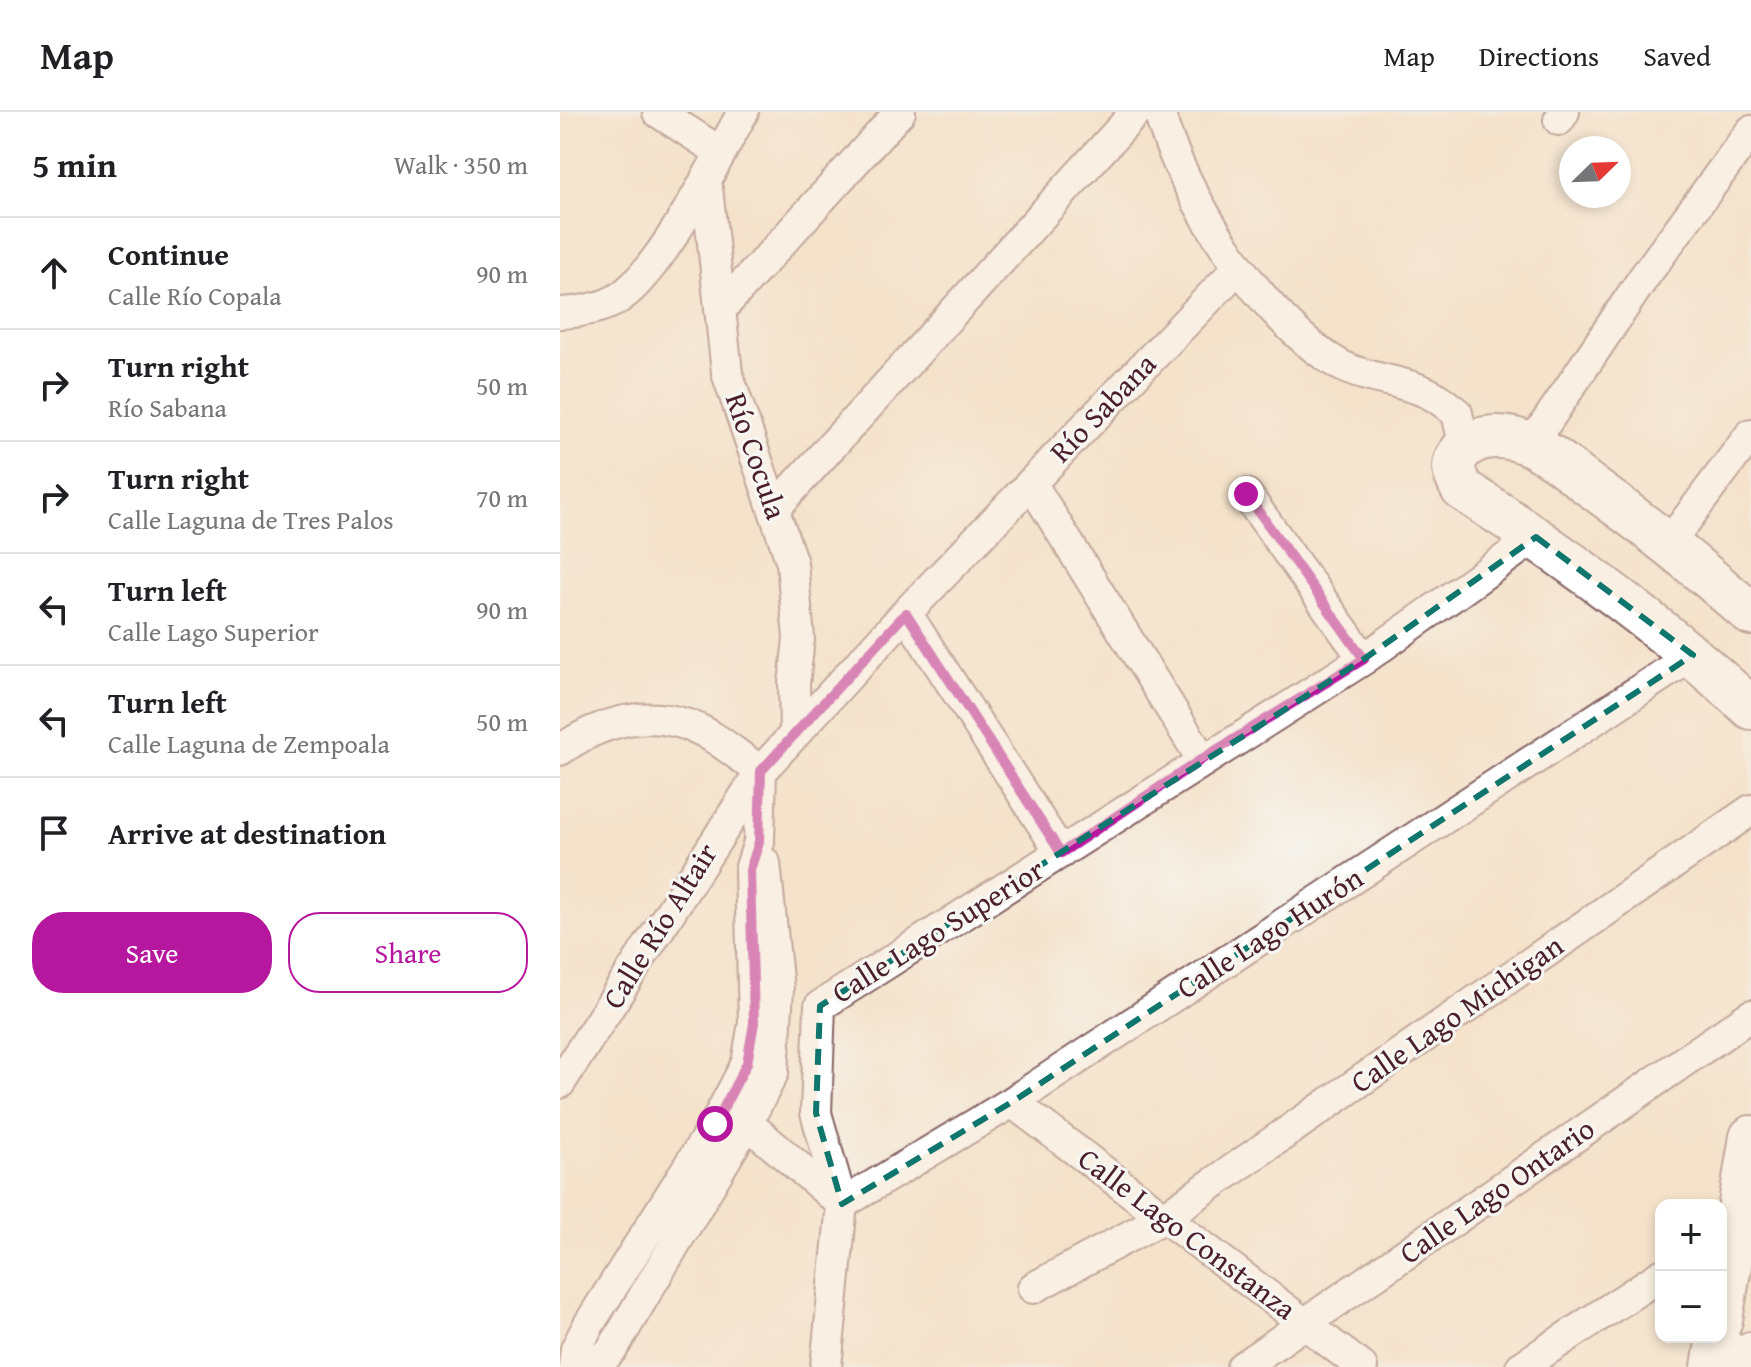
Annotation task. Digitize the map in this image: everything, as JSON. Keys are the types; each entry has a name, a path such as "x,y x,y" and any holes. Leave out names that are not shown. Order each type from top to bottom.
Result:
{"main road":[{"path":"1751,614 1669,543 1531,445 1499,436 1479,440 1465,448 1455,459 1453,472 1462,489 1536,537 1693,655 1751,708"},
{"path":"1725,1271 1729,1231 1751,1137"},
{"path":"1713,1367 1717,1343"},
{"path":"1748,1367 1751,1353"}],"street":[{"path":"658,112 713,165"},
{"path":"560,313 585,310 616,300 650,266 743,112"},
{"path":"720,310 900,112"},
{"path":"775,508 1136,112"},
{"path":"1159,112 1168,142 1187,182 1238,268 1309,344 1342,366 1432,394 1457,413 1465,448"},
{"path":"1531,445 1618,313 1751,131"},
{"name":"Río Cocula","path":"713,165 720,310 727,373 792,563 799,638 794,684 795,733"},
{"name":"Río Sabana","path":"761,771 906,613 1238,268"},
{"path":"1669,543 1751,434"},
{"path":"1031,483 1202,759"},
{"path":"1246,494 1364,659"},
{"name":"Calle Lago Superior","path":"842,1204 816,1113 820,1006 1202,759 1364,659 1536,537"},
{"path":"906,613 1061,853"},
{"name":"Calle Lago Hurón","path":"842,1204 1012,1102 1693,655"},
{"path":"560,750 585,732 613,722 648,719 689,725 761,771 759,842 750,870 754,1023 747,1063 715,1124 589,1324 576,1349 574,1367"},
{"name":"Calle Río Altair","path":"560,1083 761,771"},
{"name":"Calle Lago Michigan","path":"1033,1288 1163,1218 1751,810"},
{"path":"596,1367 613,1348 747,1123 773,1073 778,989 768,870 759,842"},
{"name":"Calle Lago Ontario","path":"1242,1367 1751,1015"},
{"name":"Calle Lago Constanza","path":"1012,1102 1362,1367"},
{"path":"747,1123 842,1204 826,1367"},
{"path":"1521,1367 1655,1279"}],"highlighted area":[{"path":"1536,537 1693,655 1012,1102 842,1204 816,1113 820,1006 1364,659"}],"route":[{"path":"715,1124 747,1063 754,1023 749,948 750,870 759,842 761,771 906,613 1061,853 1202,759 1364,659 1246,494"}]}
